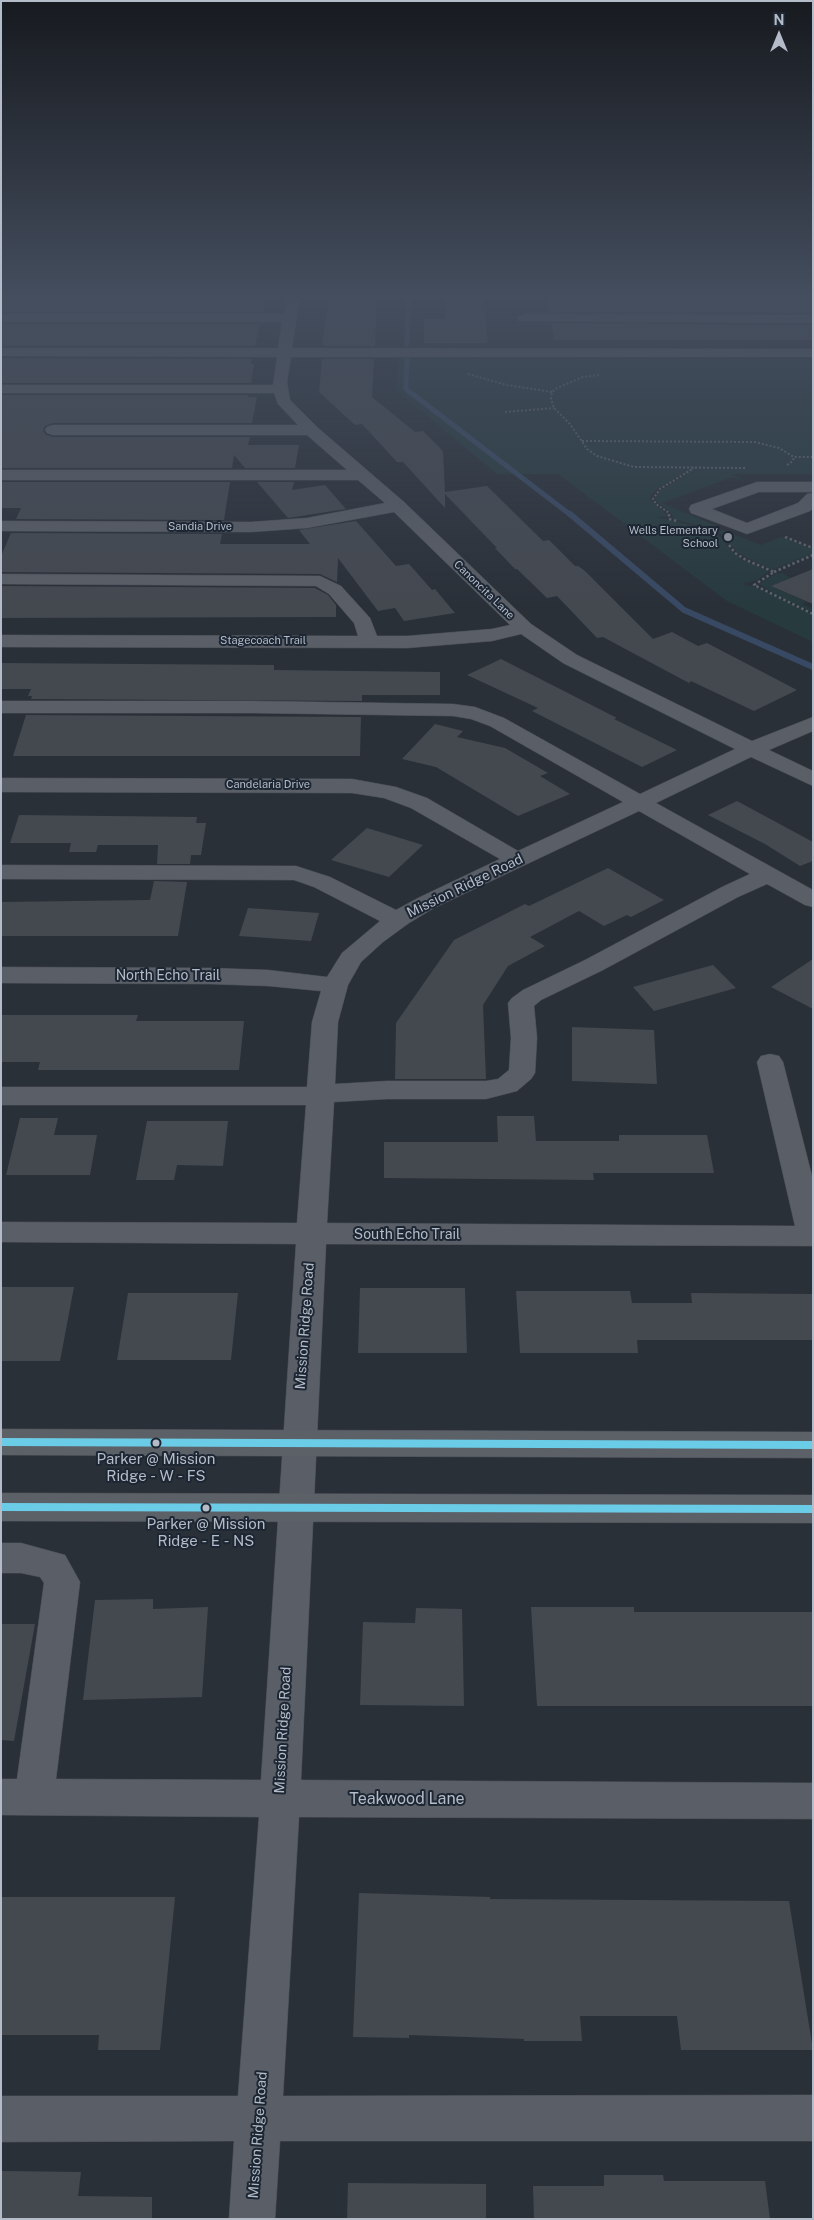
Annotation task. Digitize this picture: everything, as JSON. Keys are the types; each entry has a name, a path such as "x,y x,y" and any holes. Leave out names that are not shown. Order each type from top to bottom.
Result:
{"main road":[{"path":"1,1442 813,1445"},
{"path":"1,1507 813,1509"}],"street":[{"name":"Canoncita Lane","path":"283,401 311,430 398,506 524,628 570,659 813,780"},
{"path":"53,430 311,430"},
{"path":"1,474 362,475"},
{"path":"813,486 757,487 697,509 747,530 804,507 813,498"},
{"name":"Sandia Drive","path":"1,526 251,527 307,523 398,506"},
{"path":"1,579 297,580 320,582 335,590 354,611 362,622 369,642"},
{"name":"Stagecoach Trail","path":"1,641 369,642 450,640 492,635 524,628"},
{"path":"1,707 252,707 453,710 476,713 497,722 813,900"},
{"name":"Mission Ridge Road","path":"252,2219 280,1798 320,1095 325,1022 335,985 351,958 396,920 456,888 752,749 813,723"},
{"name":"Candelaria Drive","path":"1,785 352,786 388,792 419,803 517,860"},
{"path":"1,872 296,873 322,882 396,920"},
{"path":"1,1096 320,1095 387,1090 486,1090 507,1085 522,1073 524,1038 521,1004 532,995 594,965 730,892 768,875"},
{"name":"North Echo Trail","path":"1,975 210,976 268,978 335,985"},
{"path":"770,1062 812,1236"},
{"name":"South Echo Trail","path":"1,1232 812,1236"},
{"path":"1,1558 21,1558 52,1565 62,1582 18,1797"},
{"name":"Teakwood Lane","path":"18,1797 813,1801"},
{"path":"1,2118 813,2118"}],"path":[{"path":"552,401 554,408 570,424 581,441 597,456 634,466 750,468"},
{"path":"504,412 554,408"},
{"path":"581,441 755,442 779,448 792,454 794,457 813,457"},
{"path":"781,467 791,463 794,457"},
{"path":"784,537 813,548"},
{"path":"794,540 798,538"},
{"path":"774,572 813,555"}],"green space":[{"path":"409,401 813,401 813,474 732,474 746,482 732,477 662,503 721,528 715,530 674,519 671,513 656,501 657,493 687,474 682,474 656,490 651,495 650,500 668,516 657,517 710,530 722,539 732,552 741,559 769,571 757,580 743,584 761,589 813,615 813,642 727,601 558,474 497,474"},
{"path":"722,530 761,545 781,537 813,549 813,553 772,570 738,553 719,532"},
{"path":"783,573 790,578 771,586 807,602 802,604 813,609 813,612 781,598 759,584 775,574"}],"building":[{"path":"1,401 256,401 252,423 53,423 45,426 43,431 46,435 53,437 250,437 248,445 299,445 295,468 245,468 234,455 232,468 1,468"},
{"path":"328,401 376,401 415,432 423,431 443,452 445,492 487,486 543,541 549,540 575,566 585,571 653,639 672,632 698,646 707,643 797,690 754,711 691,681 689,683 603,637 597,638 557,596 547,598 515,569 445,494 445,508 403,462 397,462 362,424 355,425"},
{"path":"1,482 230,482 224,520 16,519 21,508 1,508"},
{"path":"257,482 294,482 292,490 325,485 346,509 288,518"},
{"path":"356,521 396,566 409,564 432,590 435,589 455,613 404,621 395,608 378,611 338,558 337,582 320,574 1,572 1,556 11,533 222,534 220,544 310,544 299,530"},
{"path":"813,569 813,604 771,586"},
{"path":"1,586 315,588 328,595 336,605 336,617 1,618"},
{"path":"501,659 677,750 642,767 532,711 538,708 467,675"},
{"path":"1,663 274,665 274,670 440,672 440,695 362,695 362,701 31,699 32,696 28,696 31,689 1,689"},
{"path":"26,715 361,717 360,756 13,756"},
{"path":"435,724 463,731 457,737 505,748 548,773 540,776 570,794 518,816 436,767 402,759"},
{"path":"737,801 813,842 813,861 800,866 765,844 708,815"},
{"path":"19,815 197,817 196,823 206,823 201,855 191,855 190,864 157,864 158,845 98,845 96,852 69,852 71,843 10,843"},
{"path":"367,828 423,845 389,877 331,860"},
{"path":"608,868 664,900 631,917 627,915 604,926 579,911 530,937 545,946 508,966 483,1005 486,1079 395,1079 396,1023 454,940 525,904 529,906"},
{"path":"154,881 187,882 178,936 1,936 1,902 150,900"},
{"path":"248,908 319,913 311,941 239,936"},
{"path":"813,959 813,1009 771,987"},
{"path":"713,965 736,988 654,1011 633,987"},
{"path":"1,1015 138,1015 136,1021 244,1021 239,1070 38,1070 40,1062 1,1062"},
{"path":"572,1027 654,1030 657,1084 572,1081"},
{"path":"497,1116 534,1116 536,1141 619,1141 619,1135 707,1135 714,1173 593,1173 594,1180 384,1178 384,1142 498,1142"},
{"path":"20,1118 58,1118 54,1135 97,1135 90,1175 6,1175"},
{"path":"147,1121 228,1121 223,1166 177,1165 174,1180 136,1180"},
{"path":"1,1287 74,1287 60,1361 1,1361"},
{"path":"360,1288 465,1288 467,1353 358,1353"},
{"path":"516,1291 630,1291 632,1303 692,1303 691,1293 813,1294 813,1340 637,1340 638,1353 520,1353"},
{"path":"128,1293 238,1293 231,1360 117,1360"},
{"path":"153,1599 153,1609 208,1607 202,1697 83,1700 95,1600"},
{"path":"531,1607 634,1607 634,1612 813,1612 813,1706 537,1706"},
{"path":"416,1608 462,1609 464,1706 360,1705 363,1622 415,1623"},
{"path":"1,1624 35,1624 14,1741 1,1740"},
{"path":"359,1893 490,1897 490,1899 789,1901 813,2050 681,2050 677,2016 580,2016 582,2041 524,2041 524,2039 409,2035 409,2038 353,2037"},
{"path":"1,1897 175,1897 160,2050 98,2050 99,2035 1,2035"},
{"path":"1,2171 81,2172 78,2196 152,2197 152,2219 1,2219"},
{"path":"604,2175 663,2175 664,2181 765,2181 770,2219 534,2219 533,2186 604,2186"},
{"path":"348,2183 486,2184 486,2219 347,2219"}],"waterway":[{"path":"421,401 572,516"},
{"path":"570,514 684,610 813,667"}],"transit line":[{"path":"1,1442 813,1445"},
{"path":"1,1507 813,1509"}],"place":[{"name":"Wells Elementary School","path":"728,537"},
{"name":"Parker @ Mission Ridge - W - FS","path":"156,1443"},
{"name":"Parker @ Mission Ridge - E - NS","path":"206,1508"}]}
